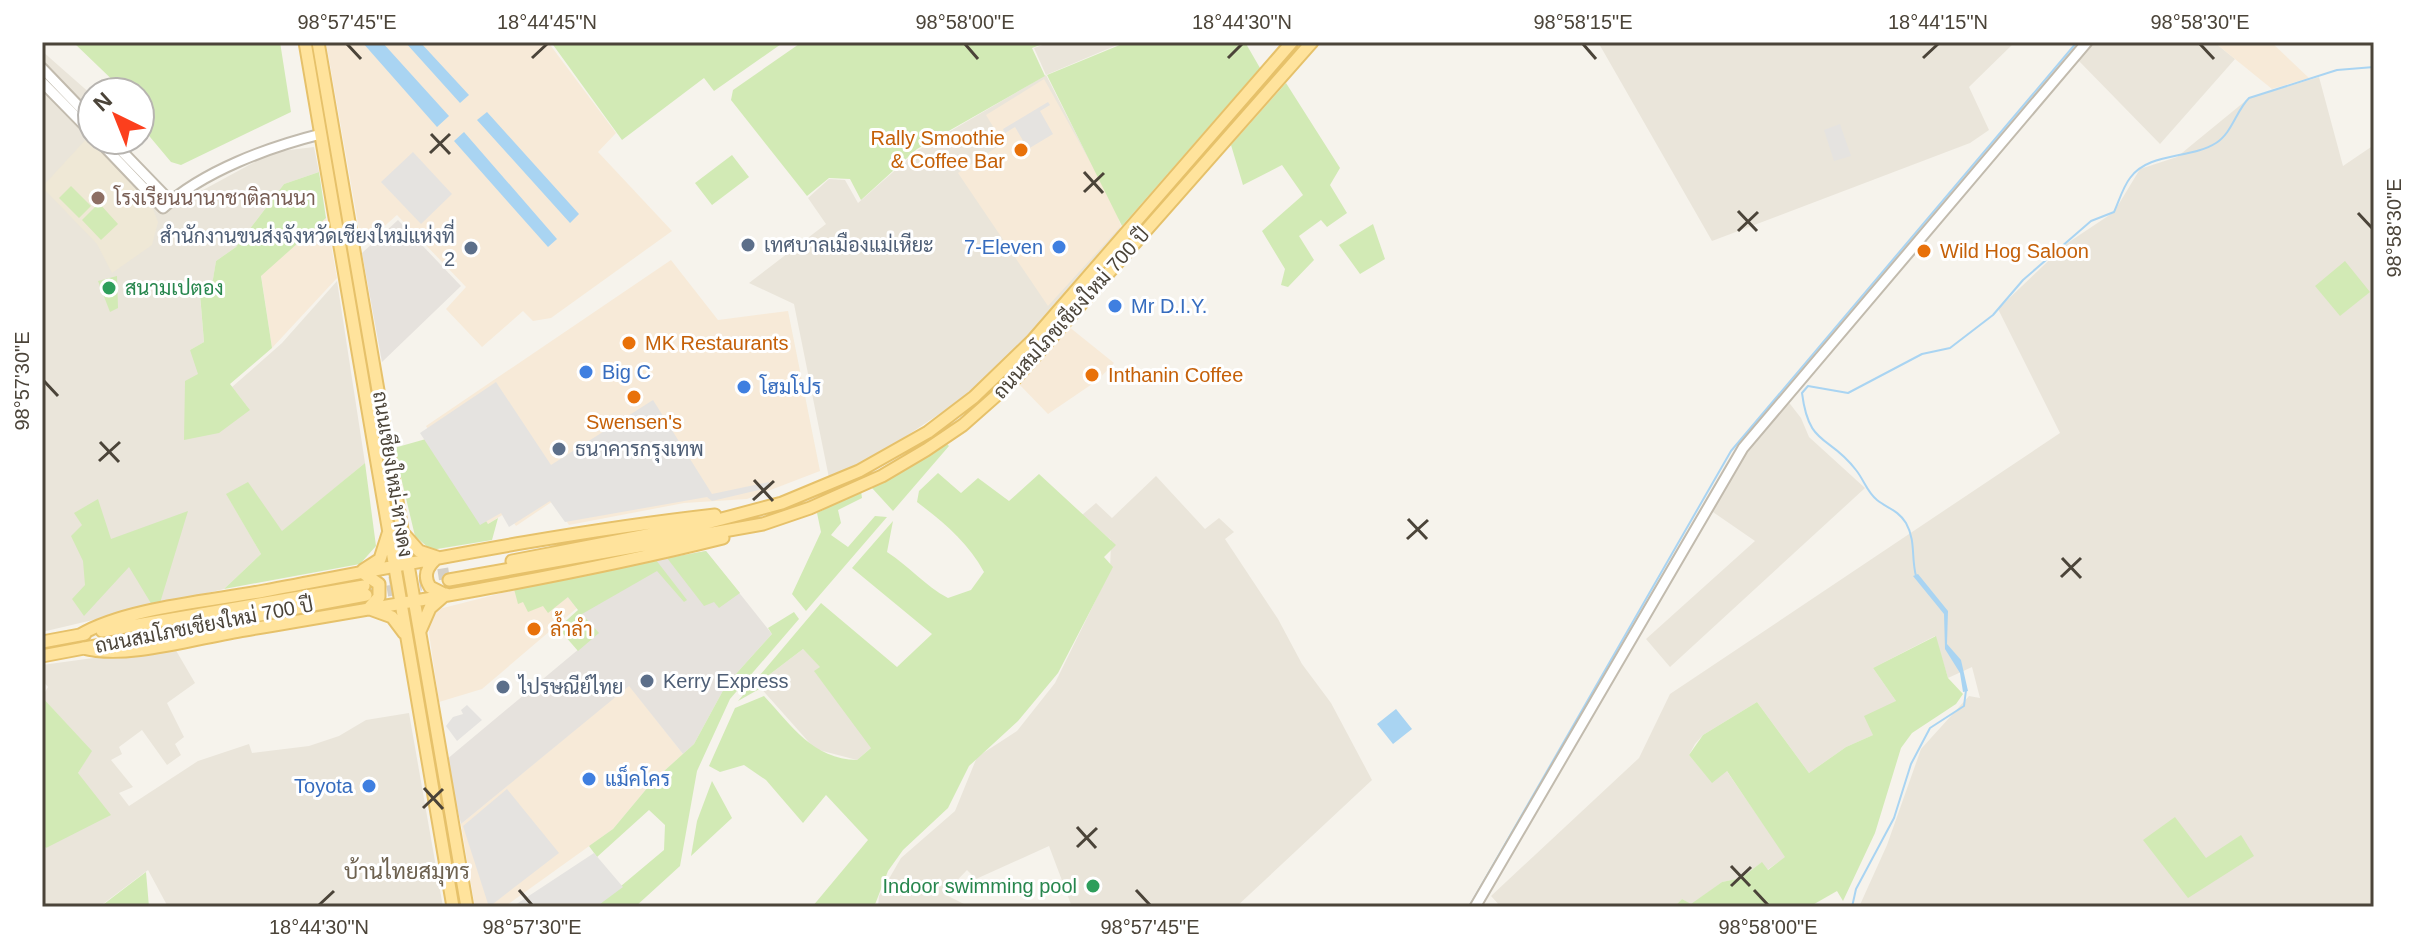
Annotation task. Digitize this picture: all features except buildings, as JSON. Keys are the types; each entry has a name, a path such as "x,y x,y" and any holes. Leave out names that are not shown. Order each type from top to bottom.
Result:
{"main road":[{"name":"ถนนเชียงใหม่-หางดง","path":"305,42 321,134 330,147 403,533 408,565 407,600"},
{"name":"ถนนเชียงใหม่-หางดง","path":"318,42 330,147 389,530 395,567 407,600 453,907"},
{"name":"ถนนสมโภชเชียงใหม่ 700 ปี","path":"1292,42 1032,341 974,397 918,438 859,471 753,512 449,577 763,524 842,495 951,441 1040,353 1312,42"},
{"path":"80,635 96,625 163,609 359,572 570,535 753,512"},
{"path":"365,599 407,600 446,594 658,553 737,534 763,524"},
{"path":"359,572 380,559 389,530"},
{"path":"403,533 419,551 438,558"},
{"path":"438,558 428,567 426,579 434,590 446,594"},
{"path":"359,572 370,575 379,584 377,601 365,599"},
{"path":"365,599 413,636 427,612 446,594"},
{"name":"ถนนสมโภชเชียงใหม่ 700 ปี","path":"42,642 365,599"},
{"name":"ถนนสมโภชเชียงใหม่ 700 ปี","path":"42,656 83,648 98,652 141,647 365,599"},
{"name":"ถนนเชียงใหม่-หางดง","path":"413,636 467,907"}],"street":[{"path":"1475,907 1743,448 2087,42"},
{"path":"42,68 76,103"},
{"path":"42,82 76,117"},
{"path":"166,205 268,147 321,134"},
{"path":"115,156 166,205"},
{"path":"125,156 166,205"}],"shaded area":[{"path":"326,42 548,42 616,133 598,152 672,231 551,318 533,321 523,311 482,347 446,309 466,287 397,215 362,246"},
{"path":"1051,42 1124,42 1046,75 1034,48"},
{"path":"1598,42 2015,42 1969,87 1989,130 1970,143 1712,241"},
{"path":"2095,42 2214,42 2235,59 2160,144 2078,60"},
{"path":"2214,42 2271,42 2309,78 2272,89"},
{"path":"42,51 76,81 76,156 135,156 179,203 273,152 314,147 319,172 284,184 236,247 216,261 211,292 200,295 204,342 190,350 250,410 232,387 282,343 337,281 365,463 282,532 248,483 227,495 261,554 224,589 42,632"},
{"path":"1046,75 1112,204 1121,230 1028,336 966,396 890,447 829,478 794,304 749,283 826,224 808,198 829,179 845,180 858,203 918,150"},
{"path":"2319,77 2343,166 2374,145 2374,907 1859,907 1887,845 1921,749 1969,696 1980,698 1972,667 1948,678 1935,636 1873,668 1896,701 1873,735 1846,747 1809,773 1757,702 1703,735 1695,744 1689,755 1712,782 1726,770 1786,857 1767,870 1761,863 1741,878 1722,882 1691,905 1682,899 1674,907 1501,907 1491,896 1639,758 1670,694 2060,433 1998,309 2066,244 2114,212 2140,169 2177,157 2249,98"},
{"path":"1044,79 1112,201 1121,226 1048,306 958,173 1003,143 986,115"},
{"path":"1048,102 1050,105 1040,111 1053,134 1028,149 1015,127 1005,133 1003,129"},
{"path":"1840,124 1851,156 1834,161 1824,130"},
{"name":"โรงเรียนนานาชาติลานนา","path":"76,150 76,156 107,156 153,209 158,222 152,245 112,273 97,244 42,187"},
{"path":"413,152 452,194 421,224 381,182"},
{"path":"326,218 337,278 272,348 261,275"},
{"path":"398,220 461,286 382,362 362,253"},
{"path":"671,260 718,320 788,311 820,471 747,499 684,503 569,525 553,501 516,526 507,512 488,524 426,426"},
{"path":"1068,326 1114,363 1098,380 1048,414 1017,382"},
{"path":"496,382 551,465 653,400 712,494 769,482 771,487 712,501 707,497 565,522 550,501 509,527 501,513 480,525 420,433"},
{"path":"1787,400 1801,418 1809,437 1865,488 1670,667 1646,639 1755,541 1710,510 1743,454"},
{"path":"1156,476 1205,529 1219,518 1234,532 1225,539 1278,619 1302,664 1331,703 1372,780 1236,907 1072,907 1049,846 976,879 967,870 944,894 970,907 878,907 879,896 901,858 955,811 977,757 1017,731 1055,683 1110,571 1111,540 1082,515 1096,503 1112,518"},
{"path":"706,551 772,634 726,685 694,744 683,754 629,686 461,824 446,760 598,633 553,580"},
{"path":"553,580 577,608 482,689 439,702 428,626 435,610"},
{"path":"174,647 195,683 167,703 184,737 175,744 181,755 167,765 142,730 119,747 122,754 111,760 133,787 119,793 129,806 198,761 249,744 252,753 309,746 339,736 366,720 409,713 443,907 168,907 148,870 99,907 42,907 42,844 46,848 78,773 91,751 42,697 48,687 42,680 42,665"},
{"path":"803,649 821,667 815,672 872,747 857,760 815,749 757,684"},
{"path":"629,685 683,754 653,781 613,829 504,907 475,907 461,824"},
{"path":"467,705 482,720 457,741 446,726 453,717 463,714 461,710"},
{"path":"507,789 559,853 489,907 463,826"},
{"path":"594,853 623,887 596,907 512,907"}],"green space":[{"path":"73,42 280,42 291,112 181,165 171,162 156,144 156,76 108,76"},
{"path":"551,42 784,42 714,91 704,78 622,140"},
{"path":"802,42 1048,42 1032,48 1045,76 917,149 861,200 850,179 829,178 807,196 731,100 733,90"},
{"path":"1127,42 1245,42 1260,68 1122,226 1047,75"},
{"path":"1286,83 1340,168 1330,185 1347,213 1327,227 1321,220 1299,236 1314,260 1288,287 1281,285 1285,269 1262,231 1303,195 1282,165 1243,185 1231,145"},
{"path":"732,155 749,177 712,205 695,183"},
{"path":"319,172 326,218 261,276 272,348 230,384 250,410 219,433 184,440 185,381 198,374 190,350 204,342 200,294 211,291 216,261 236,247 284,184"},
{"path":"71,186 91,206 79,218 59,198"},
{"path":"99,203 118,224 101,240 82,220"},
{"path":"1373,224 1385,259 1360,274 1339,245"},
{"path":"2345,261 2370,292 2340,316 2315,286"},
{"path":"117,276 118,308 110,312 98,281"},
{"path":"433,437 488,524 498,518 492,540 431,550 415,536 394,448"},
{"path":"946,443 949,446 893,511 872,488"},
{"path":"365,463 376,546 360,564 224,589 261,554 226,494 248,482 282,531"},
{"path":"938,473 961,493 978,478 1009,501 1039,474 1116,545 1104,557 1113,567 1058,673 1018,721 969,766 948,808 903,850 888,871 874,907 812,907 868,840 826,795 803,823 766,780 744,765 720,772 709,766 735,708 764,696 804,739 828,754 857,760 871,748 814,671 820,667 803,649 757,684 761,688 738,701 821,603 897,667 932,634 852,568 893,521 887,552 948,598 971,590 984,572 978,561 954,533 917,502 919,491"},
{"path":"861,491 862,498 838,510 841,523 831,535 848,547 875,516 887,517 806,611 792,594 821,532 817,513"},
{"path":"98,499 111,539 188,511 160,603 152,605 129,567 84,616 72,599 85,585 83,561 71,536 82,525 74,513"},
{"path":"706,551 740,593 719,608 714,602 704,606 667,558"},
{"path":"656,560 687,600 684,602 657,571 582,614 599,633 578,651 558,628 578,610 568,597 548,613 543,606 528,612 523,602 518,604 514,589"},
{"path":"794,612 799,619 730,699 697,771 680,866 635,907 596,907 664,850 665,825 649,810 597,857 589,846 613,829 653,781 694,744 726,685 772,634 768,628"},
{"path":"1936,636 1948,678 1963,694 1956,704 1912,733 1901,748 1875,833 1843,901 1837,891 1809,907 1674,907 1682,899 1691,904 1722,882 1741,878 1762,862 1768,870 1785,857 1727,771 1712,783 1689,755 1703,735 1757,702 1809,773 1846,747 1873,735 1864,716 1896,701 1873,668"},
{"path":"42,697 92,751 78,773 111,815 46,848 42,844"},
{"path":"712,781 732,818 691,856 697,821"},
{"path":"2175,817 2206,858 2241,835 2254,856 2188,898 2143,840"},
{"path":"146,872 149,907 100,907"}],"water":[{"path":"362,42 382,42 449,116 437,127"},
{"path":"405,42 420,42 469,95 460,103"},
{"path":"487,112 579,214 570,223 477,120"},
{"path":"464,132 557,239 548,247 454,141"},
{"path":"1918,574 1948,611 1947,644 1961,660 1968,691 1963,692 1960,673 1945,649 1944,614 1913,576"},
{"path":"1396,709 1412,729 1393,744 1377,724"}],"waterway":[{"path":"1469,907 1731,451 2077,42"},
{"path":"1916,576 1911,536 1906,523 1874,497 1846,459 1815,432 1805,411 1802,393 1808,386 1848,393 1922,354 1950,348 1993,315 2023,280 2091,221 2114,212 2125,186 2138,170 2159,160 2195,152 2216,143 2226,134 2249,98 2337,70 2374,67"},
{"path":"1852,907 1856,889 1894,818 1911,764 1930,728 1964,706 1966,690"}],"tunnel":[{"path":"373,585 449,573"},
{"path":"371,594 421,585"}],"place":[{"name":"Rally Smoothie & Coffee Bar","path":"1021,150"},
{"name":"โรงเรียนนานาชาติลานนา","path":"98,198"},
{"name":"เทศบาลเมืองแม่เหียะ","path":"748,245"},
{"name":"7-Eleven","path":"1059,247"},
{"name":"สำนักงานขนส่งจังหวัดเชียงใหม่แห่งที่ 2","path":"471,248"},
{"name":"Wild Hog Saloon","path":"1924,251"},
{"name":"สนามเปตอง","path":"109,288"},
{"name":"Mr D.I.Y.","path":"1115,306"},
{"name":"MK Restaurants","path":"629,343"},
{"name":"Big C","path":"586,372"},
{"name":"Inthanin Coffee","path":"1092,375"},
{"name":"โฮมโปร","path":"744,387"},
{"name":"Swensen's","path":"634,397"},
{"name":"ธนาคารกรุงเทพ","path":"559,449"},
{"name":"ล้ำลำ","path":"534,629"},
{"name":"Kerry Express","path":"647,681"},
{"name":"ไปรษณีย์ไทย","path":"503,687"},
{"name":"แม็คโคร","path":"589,779"},
{"name":"Toyota","path":"369,786"},
{"name":"Indoor swimming pool","path":"1093,886"}],"district":[{"name":"บ้านไทยสมุทร","path":"407,871"}]}
